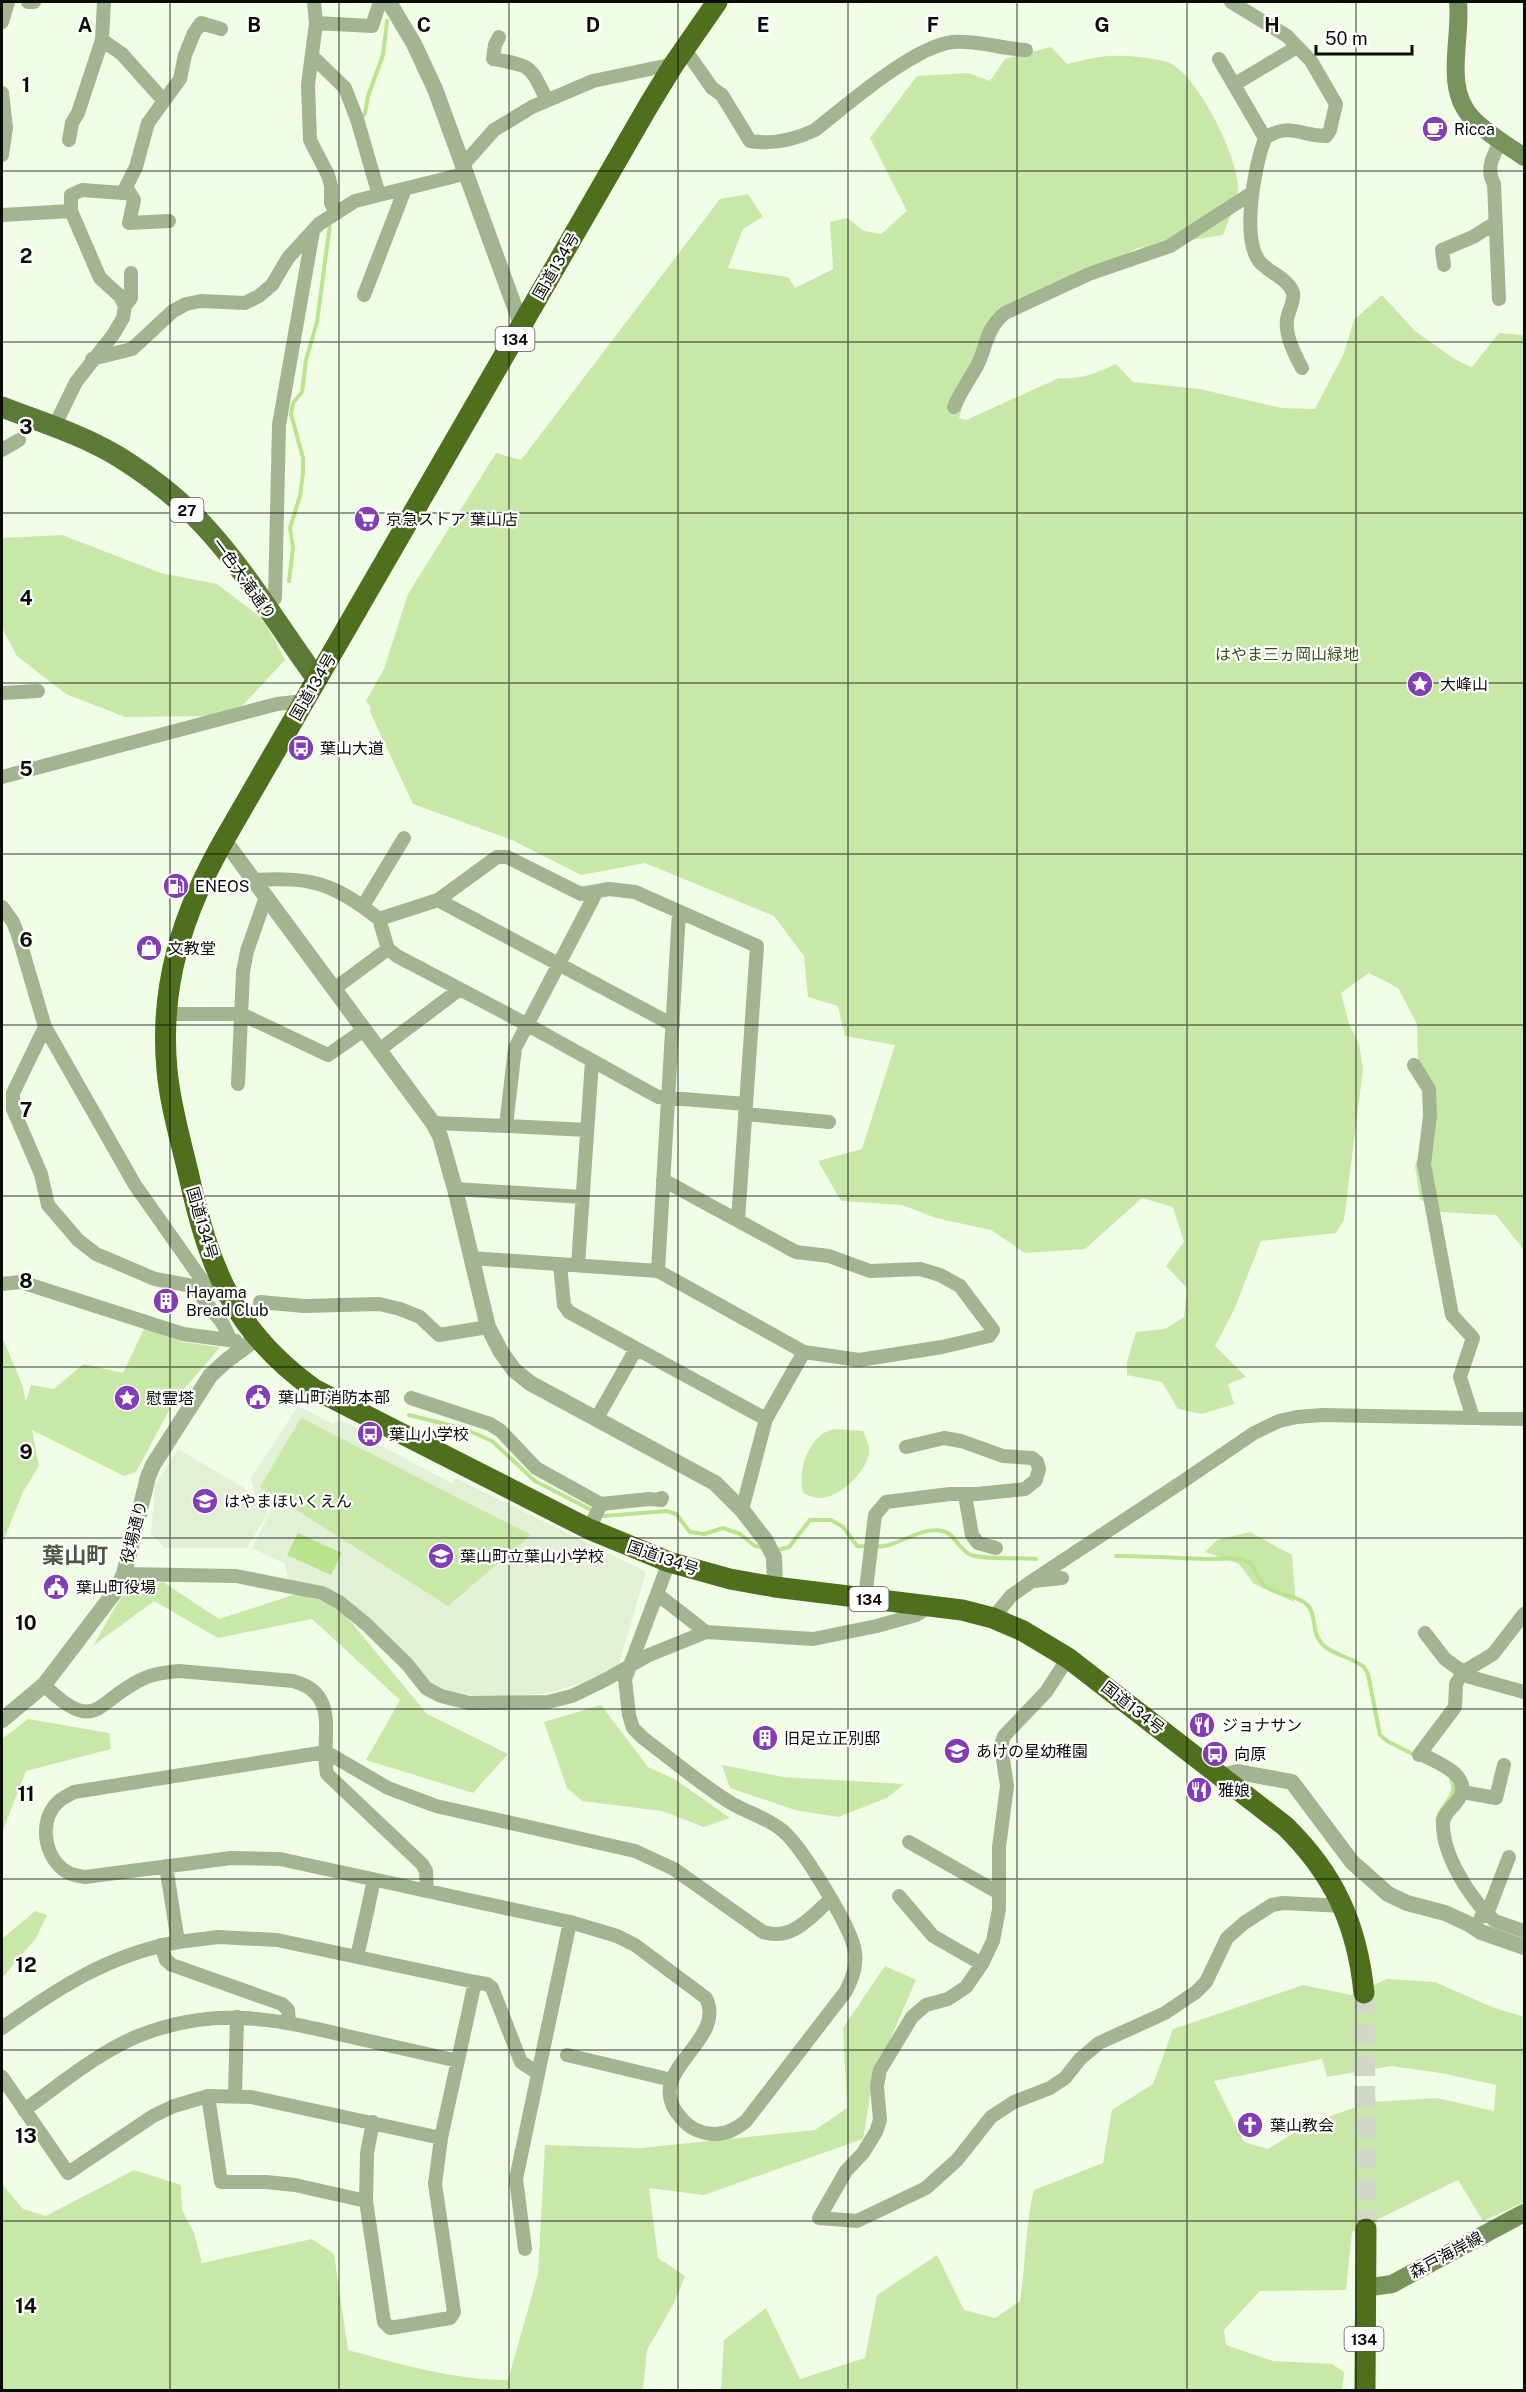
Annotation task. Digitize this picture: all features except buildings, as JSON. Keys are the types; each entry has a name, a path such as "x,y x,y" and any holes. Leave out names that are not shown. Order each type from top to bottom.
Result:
{"highway":[{"name":"国道134号","path":"717,2 679,56 304,701 224,840 195,896 174,959 166,1014 167,1072 197,1215 221,1284 251,1342 314,1389 596,1515 669,1562 730,1579 775,1587 962,1610 993,1618 1023,1631 1068,1658 1285,1826 1306,1847 1326,1873 1344,1906 1358,1947 1364,1993"},
{"name":"134","path":"1365,2391 1366,2229"}],"main road":[{"path":"1458,2 1457,91 1470,117 1524,157"},
{"name":"一色大滝通り","path":"2,407 54,427 118,457 174,498 206,527 227,552 317,679"},
{"name":"森戸海岸線","path":"1364,2288 1392,2284 1524,2213"}],"street":[{"path":"2,22 8,2"},
{"path":"28,2 34,2"},
{"path":"69,140 72,123 78,113 102,40 104,2"},
{"path":"314,2 316,23 308,85 310,140 328,175 331,202 335,213"},
{"path":"1232,2 1287,36 1311,61 1336,104 1330,130 1326,136 1318,136 1301,130 1286,130 1273,132 1265,138 1257,162 1252,193 1251,229 1256,255 1261,263 1291,287 1294,296 1287,321 1287,330 1294,353 1302,368"},
{"path":"316,23 372,26 389,3 425,67 522,327"},
{"path":"125,306 120,296 100,278 71,212 71,195 82,190 123,193 136,167 148,123 180,79 185,55 194,33 201,23 221,29"},
{"path":"499,36 495,45 494,59 526,66 533,72 547,100"},
{"path":"102,40 122,54 164,101"},
{"path":"92,359 132,349 173,311 186,304 201,301 245,303 259,296 272,285 288,258 313,231 335,213 355,201 405,189 463,170 494,130 507,121 547,100 593,81 679,56 722,95 750,141 768,144 802,136 814,130 902,63 940,45 965,43 1026,51"},
{"path":"1235,84 1297,47"},
{"path":"312,56 345,88 357,119 379,195"},
{"path":"1219,59 1265,138"},
{"path":"2,93 6,128 2,155"},
{"path":"1499,299 1494,184 1490,177 1490,165 1501,140"},
{"path":"126,187 134,200 129,223 169,221"},
{"path":"364,295 405,189"},
{"path":"954,407 963,385 977,364 994,323 1005,313 1089,274 1170,246 1252,193"},
{"path":"2,215 71,212"},
{"path":"1444,265 1442,250 1473,237 1495,223"},
{"path":"266,608 275,598 279,424 313,231"},
{"path":"54,427 76,382 113,335 123,318 125,306 131,298 131,273"},
{"path":"2,450 19,441"},
{"path":"2,693 38,692"},
{"path":"2,777 277,704 304,701"},
{"path":"363,906 404,838"},
{"path":"224,840 441,1136 488,1327 501,1352 514,1370 530,1383 715,1483 742,1510 766,1541 774,1557 775,1587"},
{"path":"380,919 438,900 497,857 507,856 580,894 622,889 635,892 757,946 738,1220"},
{"path":"253,880 308,881 326,885 363,906 380,919 388,950 658,1097 829,1122"},
{"path":"506,1126 512,1055 597,891"},
{"path":"238,1084 243,972 247,951 266,897"},
{"path":"438,900 673,1025"},
{"path":"2,907 13,922 18,935 45,1027 135,1185 202,1280 209,1285 221,1284"},
{"path":"658,1271 680,912"},
{"path":"334,989 388,950"},
{"path":"379,1050 460,989"},
{"path":"166,1014 241,1014 328,1055 364,1030"},
{"path":"45,1027 13,1093 13,1110 41,1174 48,1205 78,1240 96,1254 155,1279 193,1286 223,1324 230,1339"},
{"path":"578,1265 592,1061"},
{"path":"1414,1065 1429,1089 1430,1116 1424,1164 1452,1315 1473,1338 1460,1377 1473,1418"},
{"path":"433,1123 587,1130"},
{"path":"471,1258 658,1271 804,1352 859,1360 942,1347 989,1336 993,1330 960,1286 940,1275 920,1269 870,1271 829,1256 796,1252 663,1180"},
{"path":"455,1189 582,1197"},
{"path":"560,1264 564,1305 569,1312 766,1419"},
{"path":"2,1284 21,1282 183,1334 251,1342"},
{"path":"260,1302 304,1306 379,1304 420,1317 439,1335 488,1327"},
{"name":"役場通り","path":"2,1720 44,1685 117,1589 124,1574 153,1465 210,1376 251,1342"},
{"path":"597,1418 636,1349"},
{"path":"742,1510 766,1419 804,1352"},
{"path":"411,1398 490,1424 501,1431 536,1468 596,1515 649,1499 661,1500 662,1498"},
{"path":"993,1618 1011,1596 1032,1581 1254,1432 1279,1421 1322,1415 1524,1419"},
{"path":"865,1598 875,1515 886,1502 950,1494 965,1495 1024,1490 1036,1480 1039,1469 1037,1462 1032,1458 1003,1456 961,1441 945,1438 906,1447"},
{"path":"965,1495 972,1535 978,1543 996,1548"},
{"path":"669,1562 627,1668 625,1679 629,1715 633,1728 642,1738 719,1795 782,1830 796,1844 830,1899 847,1929 854,1947 856,1962 852,1978 838,2004 746,2121 735,2130 720,2135 703,2134 688,2127 677,2115 672,2103 672,2080 678,2067 707,2030 711,2013 706,1998 635,1945 608,1932 280,1859 231,1858 102,1877 85,1877 69,1873 56,1864 48,1849 45,1832 48,1815 58,1802 74,1792 326,1752 388,1788 414,1800 635,1851 674,1869 764,1932 774,1935 785,1935 795,1930 830,1899"},
{"path":"124,1574 236,1576 322,1593 339,1602 366,1624 407,1664 426,1688 441,1696 469,1703 548,1702 572,1695 649,1655 706,1632 825,1638 916,1615 930,1606"},
{"path":"1032,1581 1062,1578"},
{"path":"657,1594 706,1632"},
{"path":"1524,1614 1493,1654 1463,1671 1456,1684 1455,1707 1420,1755 1453,1771 1459,1778 1462,1792 1445,1816 1444,1830 1454,1866 1486,1915 1524,1931"},
{"path":"1425,1633 1445,1659 1470,1677 1524,1692"},
{"path":"1068,1658 1046,1692 1005,1736 1001,1746 1007,1786 999,1847 999,1909 993,1941 982,1964 966,1987 948,2000 926,2005 912,2018 880,2070 877,2086 880,2120 876,2132 863,2153 846,2171 819,2218 857,2221 926,2188 957,2160 991,2117 1014,2102 1050,2088 1065,2078 1080,2059 1099,2043 1165,2013 1196,1992 1206,1982 1227,1938 1244,1923 1272,1905 1283,1903 1344,1906"},
{"path":"44,1685 60,1701 74,1710 88,1712 103,1707 146,1677 162,1673 179,1671 305,1684 318,1694 324,1706 327,1774 422,1864 426,1871 427,1891"},
{"path":"1462,1792 1496,1798 1504,1765"},
{"path":"1221,1776 1238,1772 1292,1782 1352,1862 1380,1888 1396,1899 1445,1913 1470,1923 1481,1932 1524,1947"},
{"path":"909,1842 999,1893"},
{"path":"1470,1923 1486,1915 1509,1857"},
{"path":"166,1866 178,1942"},
{"path":"357,1957 374,1880"},
{"path":"899,1896 933,1936 982,1964"},
{"path":"525,2249 516,2180 570,1922"},
{"path":"2,2028 59,1988 97,1967 161,1945 218,1937 277,1940 475,1982 492,1988 520,2062 538,2073"},
{"path":"161,1945 166,1960 172,1965 282,2004 288,2010 289,2022"},
{"path":"373,2122 367,2153 366,2201 384,2322 390,2328 450,2318 454,2312 435,2184 441,2138 475,1982"},
{"path":"235,2095 237,2017"},
{"path":"24,2110 104,2055 136,2037 167,2026 203,2019 237,2017 289,2022 458,2061"},
{"path":"567,2055 672,2080"},
{"path":"2,2077 68,2173 153,2116 174,2106 208,2096 235,2095 266,2099 441,2138"},
{"path":"208,2096 221,2182 266,2182 295,2185 366,2201"}],"shaded area":[{"name":"葉山町立葉山小学校","path":"298,1406 333,1424 340,1420 365,1431 381,1446 452,1483 456,1478 646,1572 619,1663 612,1671 545,1694 484,1697 445,1693 432,1687 343,1601 289,1583 285,1564 252,1548 272,1507 256,1498 251,1478"},
{"name":"はやまほいくえん","path":"178,1449 244,1488 268,1513 247,1548 164,1548 151,1533 155,1485"},
{"path":"298,1533 342,1553 331,1575 287,1555"}],"green space":[{"name":"はやま三ヵ岡山緑地","path":"1051,47 1067,64 1101,57 1125,56 1167,62 1178,69 1202,98 1223,137 1236,173 1238,187 1236,198 1223,235 1138,248 1040,295 1004,319 994,342 970,381 959,418 966,420 1059,378 1081,377 1116,364 1133,382 1200,389 1281,408 1315,409 1344,353 1354,320 1382,295 1415,331 1456,360 1472,367 1499,333 1524,335 1524,1250 1496,1215 1438,1212 1420,1199 1415,1166 1434,1108 1418,1061 1417,1024 1398,988 1369,973 1341,993 1349,1024 1359,1044 1363,1069 1344,1220 1336,1233 1261,1241 1234,1310 1215,1346 1246,1377 1228,1384 1234,1404 1202,1414 1178,1409 1162,1382 1127,1375 1127,1362 1136,1332 1165,1329 1184,1317 1187,1288 1166,1266 1184,1242 1173,1207 1142,1198 1085,1249 1025,1253 991,1230 936,1218 902,1205 841,1201 818,1161 862,1149 895,1045 845,1036 838,1006 808,997 804,956 774,916 645,863 581,875 512,840 413,804 366,701 384,669 408,594 496,453 521,460 720,199 748,194 763,217 743,229 728,268 788,277 795,288 833,269 830,222 847,218 864,231 881,234 907,211 870,138 917,76 968,73 990,81 1005,59"},
{"path":"62,535 161,573 217,584 264,620 285,660 242,706 208,716 125,717 66,694 17,656 2,628 2,538"},
{"path":"145,1327 182,1342 220,1347 174,1401 136,1472 124,1476 32,1430 39,1466 23,1492 2,1544 2,1337 22,1384 26,1401 31,1385 54,1389 83,1364 123,1373"},
{"path":"301,1418 531,1535 448,1606 260,1487"},
{"path":"834,1429 863,1431 868,1445 867,1461 851,1483 828,1497 819,1498 803,1493 801,1478 807,1454 815,1440"},
{"path":"1250,1532 1292,1555 1294,1602 1254,1584 1239,1564 1205,1552 1217,1540"},
{"path":"163,1582 219,1619 296,1594 337,1605 427,1714 508,1754 473,1793 366,1760 400,1700 312,1619 218,1638 154,1601 93,1646 121,1597"},
{"path":"601,1705 648,1767 676,1780 730,1818 704,1827 662,1811 582,1801 567,1788 544,1722"},
{"path":"28,1719 109,1733 111,1749 26,1771 2,1832 2,1739"},
{"path":"722,1765 783,1777 904,1784 887,1798 838,1817 795,1810 730,1788"},
{"path":"35,1911 47,1915 36,1938 2,1978 2,1939"},
{"path":"885,1966 916,1980 873,2079 863,2139 704,2195 649,2188 658,2258 685,2276 674,2303 647,2350 643,2390 2,2390 2,2184 23,2209 46,2216 134,2170 181,2185 182,2210 194,2233 202,2263 312,2239 334,2254 348,2350 447,2374 508,2380 538,2274 545,2145 641,2148 815,2130 847,2108 843,2028"},
{"path":"1387,1979 1435,1982 1492,2007 1524,2017 1524,2202 1483,2221 1458,2180 1352,2232 1346,2290 1260,2291 1224,2330 1226,2345 1273,2361 1332,2364 1344,2372 1342,2390 721,2390 724,2340 766,2308 800,2379 865,2358 877,2295 937,2255 964,2310 995,2318 1020,2301 1034,2190 1103,2163 1112,2110 1153,2084 1173,2029 1303,1985 1351,1995","holes":["1322,2059 1327,2077 1391,2066 1441,2073 1496,2085 1494,2111 1437,2098 1371,2102 1310,2123 1268,2149 1244,2142 1214,2081"]}],"waterway":[{"path":"361,117 365,114 368,96 383,55 387,21"},
{"path":"289,581 293,548 290,528 300,496 303,473 303,458 291,414 293,403 302,392 306,360 317,322 330,224"},
{"path":"409,1415 465,1429 492,1441 535,1481 603,1516 667,1511 676,1514 690,1532 704,1534 723,1528 740,1534 755,1546 761,1547"},
{"path":"778,1550 789,1547 810,1520 831,1520 843,1527 857,1546 885,1546 922,1532 936,1530 947,1533 971,1555 1036,1559"},
{"path":"1116,1556 1234,1558 1251,1563 1266,1587 1300,1600 1309,1607 1317,1635 1323,1645 1364,1667 1368,1674 1380,1735 1415,1755"},
{"path":"1437,1820 1453,1790 1451,1779"}],"tunnel":[{"path":"1364,1993 1366,2229"}],"place":[{"name":"Ricca","path":"1435,129"},
{"name":"京急ストア 葉山店","path":"367,519"},
{"name":"大峰山","path":"1420,684"},
{"name":"葉山大道","path":"301,748"},
{"name":"ENEOS","path":"176,886"},
{"name":"文教堂","path":"149,948"},
{"name":"Hayama Bread Club","path":"166,1301"},
{"name":"葉山町消防本部","path":"258,1397"},
{"name":"慰霊塔","path":"127,1398"},
{"name":"葉山小学校","path":"370,1434"},
{"name":"はやまほいくえん","path":"205,1501"},
{"name":"葉山町立葉山小学校","path":"441,1556"},
{"name":"葉山町役場","path":"56,1587"},
{"name":"ジョナサン","path":"1202,1725"},
{"name":"旧足立正別邸","path":"765,1738"},
{"name":"あけの星幼稚園","path":"957,1751"},
{"name":"向原","path":"1215,1754"},
{"name":"雅娘","path":"1199,1790"},
{"name":"葉山教会","path":"1250,2125"}],"district":[{"name":"葉山町","path":"75,1555"}]}
